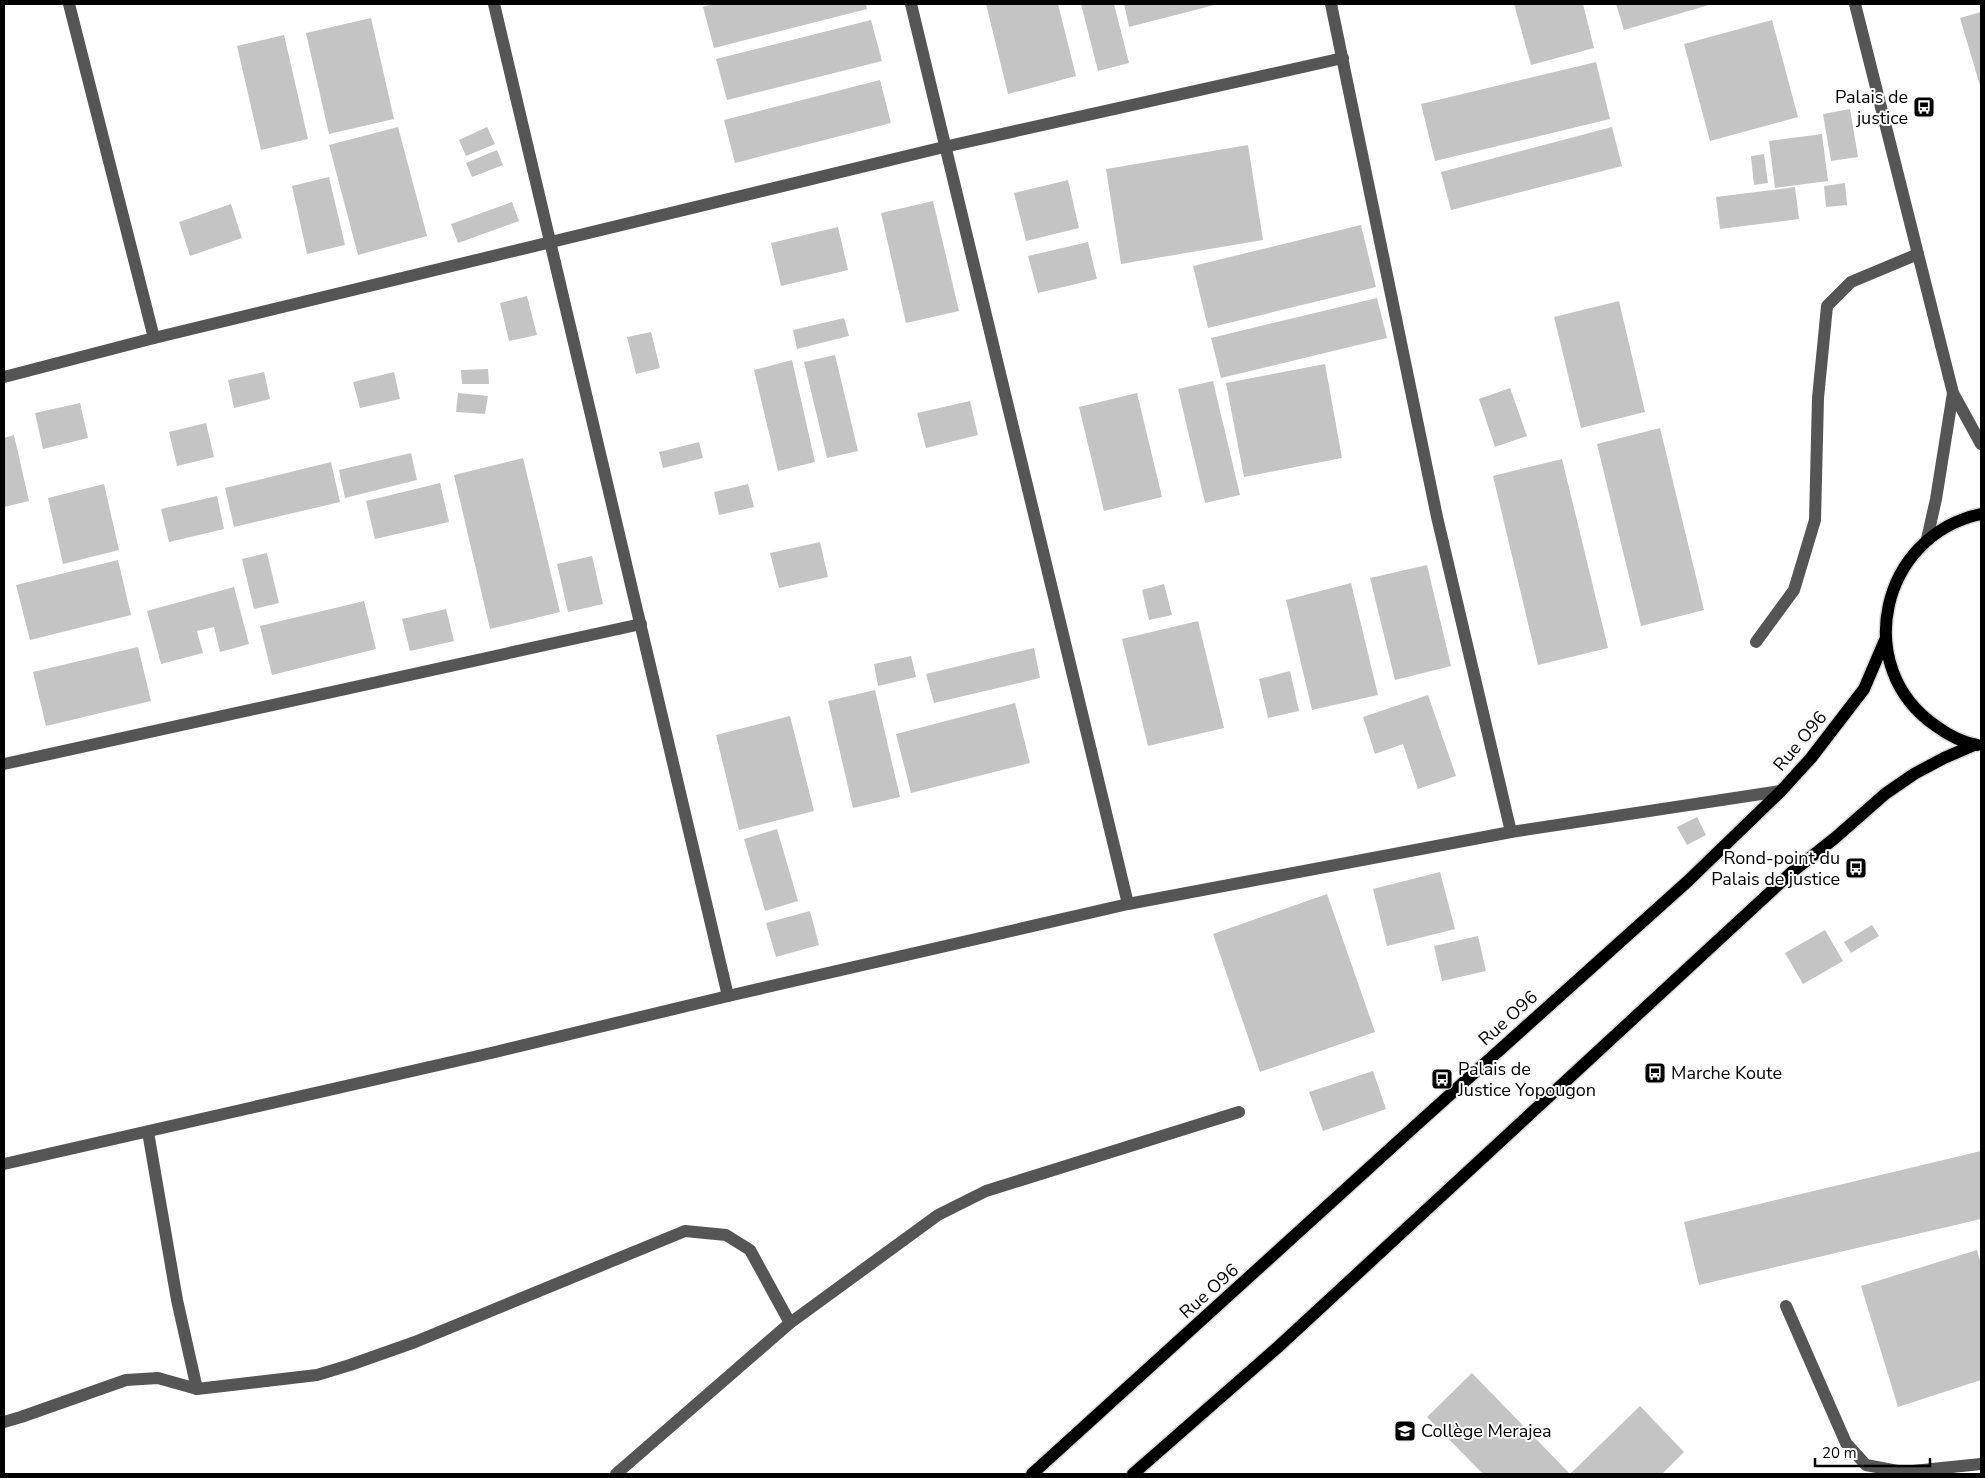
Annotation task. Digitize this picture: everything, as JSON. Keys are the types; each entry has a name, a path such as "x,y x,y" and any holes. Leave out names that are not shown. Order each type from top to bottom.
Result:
{"main road":[{"path":"1978,746 1947,734 1923,717 1904,695 1891,669 1885,640 1888,603 1902,568 1927,539 1947,526 1970,516 1981,514"},
{"name":"Rue O96","path":"1032,1474 1688,881 1781,791 1811,758 1858,696 1867,681 1885,640"},
{"path":"1133,1474 1278,1347 1792,872 1835,838 1885,794 1914,774 1944,758 1978,746"}],"street":[{"path":"69,4 154,338"},
{"path":"494,4 552,242 728,996"},
{"path":"911,4 1128,904"},
{"path":"1331,4 1437,517 1511,832"},
{"path":"1855,4 1953,393 1981,444"},
{"path":"4,377 154,338 944,147 1343,58"},
{"path":"1756,642 1794,590 1815,520 1818,398 1827,306 1851,282 1918,254"},
{"path":"1927,539 1936,499 1953,393"},
{"path":"4,764 641,624"},
{"path":"4,1164 1128,904 1511,832 1781,791"},
{"path":"616,1474 790,1323 938,1215 986,1191 1239,1112"},
{"path":"148,1132 177,1300 197,1389"},
{"path":"4,1422 126,1380 158,1378 197,1389 317,1375 415,1342 685,1231 726,1235 750,1250 790,1323"},
{"path":"1786,1306 1846,1443 1866,1465 1902,1472 1981,1464"}],"building":[{"path":"714,4 866,4 867,9 714,48 703,7"},
{"path":"986,4 1058,4 1076,76 1008,94"},
{"path":"1081,4 1114,4 1129,63 1098,71"},
{"path":"1124,4 1218,4 1129,27"},
{"path":"1514,4 1583,4 1594,48 1531,65"},
{"path":"1616,4 1712,4 1624,30"},
{"path":"1981,12 1981,89 1960,18"},
{"path":"371,18 394,119 329,134 306,33"},
{"path":"871,20 882,61 727,100 716,59"},
{"path":"1772,20 1798,117 1710,141 1684,44"},
{"path":"284,35 308,139 261,150 237,46"},
{"path":"1596,62 1610,119 1435,161 1421,104"},
{"path":"880,80 891,123 735,163 724,120"},
{"path":"1850,109 1858,157 1831,161 1823,114"},
{"path":"398,127 427,236 358,255 329,145"},
{"path":"487,127 495,144 466,156 459,140"},
{"path":"1612,127 1622,166 1451,210 1441,172"},
{"path":"1822,134 1828,181 1775,188 1769,141"},
{"path":"1248,145 1263,240 1121,264 1106,169"},
{"path":"497,150 503,165 472,177 466,163"},
{"path":"1764,154 1768,183 1754,185 1751,156"},
{"path":"329,177 345,245 307,254 292,186"},
{"path":"1068,180 1079,228 1026,241 1014,193"},
{"path":"1845,183 1847,205 1826,207 1824,186"},
{"path":"1795,187 1799,219 1720,229 1716,197"},
{"path":"933,201 959,311 906,323 881,213"},
{"path":"512,202 519,221 458,243 451,224"},
{"path":"231,204 242,238 190,256 179,222"},
{"path":"1361,225 1376,287 1208,328 1193,266"},
{"path":"838,227 848,270 781,286 771,243"},
{"path":"1088,242 1097,279 1038,293 1028,256"},
{"path":"527,296 537,335 509,341 500,303"},
{"path":"1377,298 1387,338 1221,378 1211,338"},
{"path":"1619,301 1645,412 1581,428 1554,317"},
{"path":"844,318 849,336 797,349 793,330"},
{"path":"651,332 660,368 636,374 627,337"},
{"path":"835,355 858,451 827,458 804,362"},
{"path":"792,360 815,462 778,471 754,370"},
{"path":"1325,364 1342,458 1244,477 1226,383"},
{"path":"488,369 489,384 462,384 461,370"},
{"path":"264,372 270,399 234,408 228,380"},
{"path":"394,372 400,399 360,408 353,382"},
{"path":"1213,381 1240,495 1205,503 1178,389"},
{"path":"1510,388 1527,436 1495,447 1479,399"},
{"path":"458,393 488,396 485,414 456,412"},
{"path":"1137,393 1162,497 1104,511 1079,407"},
{"path":"970,401 978,435 926,448 917,413"},
{"path":"80,403 88,438 43,449 35,413"},
{"path":"206,423 214,457 177,466 169,432"},
{"path":"1660,428 1704,610 1641,626 1597,444"},
{"path":"14,435 29,501 4,507 4,438"},
{"path":"699,442 703,458 663,468 659,452"},
{"path":"411,453 417,480 345,498 339,470"},
{"path":"523,458 560,612 490,629 454,475"},
{"path":"1562,459 1608,648 1538,665 1493,476"},
{"path":"331,462 340,502 234,527 225,488"},
{"path":"440,483 449,522 375,539 366,501"},
{"path":"104,484 119,550 63,564 48,498"},
{"path":"748,484 754,507 719,515 714,492"},
{"path":"217,496 224,529 169,542 161,509"},
{"path":"820,542 828,577 779,588 770,553"},
{"path":"267,553 279,603 254,609 242,559"},
{"path":"592,556 603,604 568,612 557,564"},
{"path":"118,560 131,615 30,640 16,585"},
{"path":"1427,565 1451,666 1395,680 1370,578"},
{"path":"1351,583 1378,695 1312,710 1286,600"},
{"path":"1164,584 1172,615 1149,620 1142,590"},
{"path":"234,587 249,644 220,652 214,627 197,631 203,653 161,664 147,611"},
{"path":"364,601 376,649 272,675 260,626"},
{"path":"446,609 454,641 410,651 402,619"},
{"path":"1198,621 1224,728 1148,746 1122,639"},
{"path":"138,647 151,701 46,726 33,672"},
{"path":"1034,648 1040,678 934,703 926,674"},
{"path":"911,656 916,677 878,686 874,664"},
{"path":"1290,671 1299,711 1268,718 1259,679"},
{"path":"875,690 900,797 853,808 828,701"},
{"path":"1428,695 1456,776 1418,789 1403,744 1375,754 1363,717"},
{"path":"1015,703 1030,763 911,793 896,734"},
{"path":"790,716 814,811 739,830 716,735"},
{"path":"1697,817 1706,835 1687,845 1677,827"},
{"path":"777,829 798,901 765,911 744,839"},
{"path":"1440,872 1455,929 1387,946 1373,889"},
{"path":"1327,894 1375,1032 1260,1072 1213,934"},
{"path":"810,911 819,945 776,957 766,923"},
{"path":"1872,925 1879,936 1851,953 1844,942"},
{"path":"1825,930 1843,961 1803,984 1785,953"},
{"path":"1478,936 1486,971 1442,981 1434,946"},
{"path":"1373,1071 1386,1109 1323,1131 1309,1092"},
{"path":"1981,1151 1981,1219 1699,1285 1684,1222"},
{"path":"1977,1250 1981,1264 1981,1380 1898,1407 1861,1286"},
{"path":"1472,1373 1570,1474 1483,1474 1427,1417"},
{"path":"1640,1406 1684,1452 1662,1474 1570,1474"}],"place":[{"name":"Palais de justice","path":"1924,107"},
{"name":"Rond-point du Palais de justice","path":"1856,868"},
{"name":"Marche Koute","path":"1655,1073"},
{"name":"Palais de Justice Yopougon","path":"1442,1079"},
{"name":"Collège Merajea","path":"1405,1431"}]}
